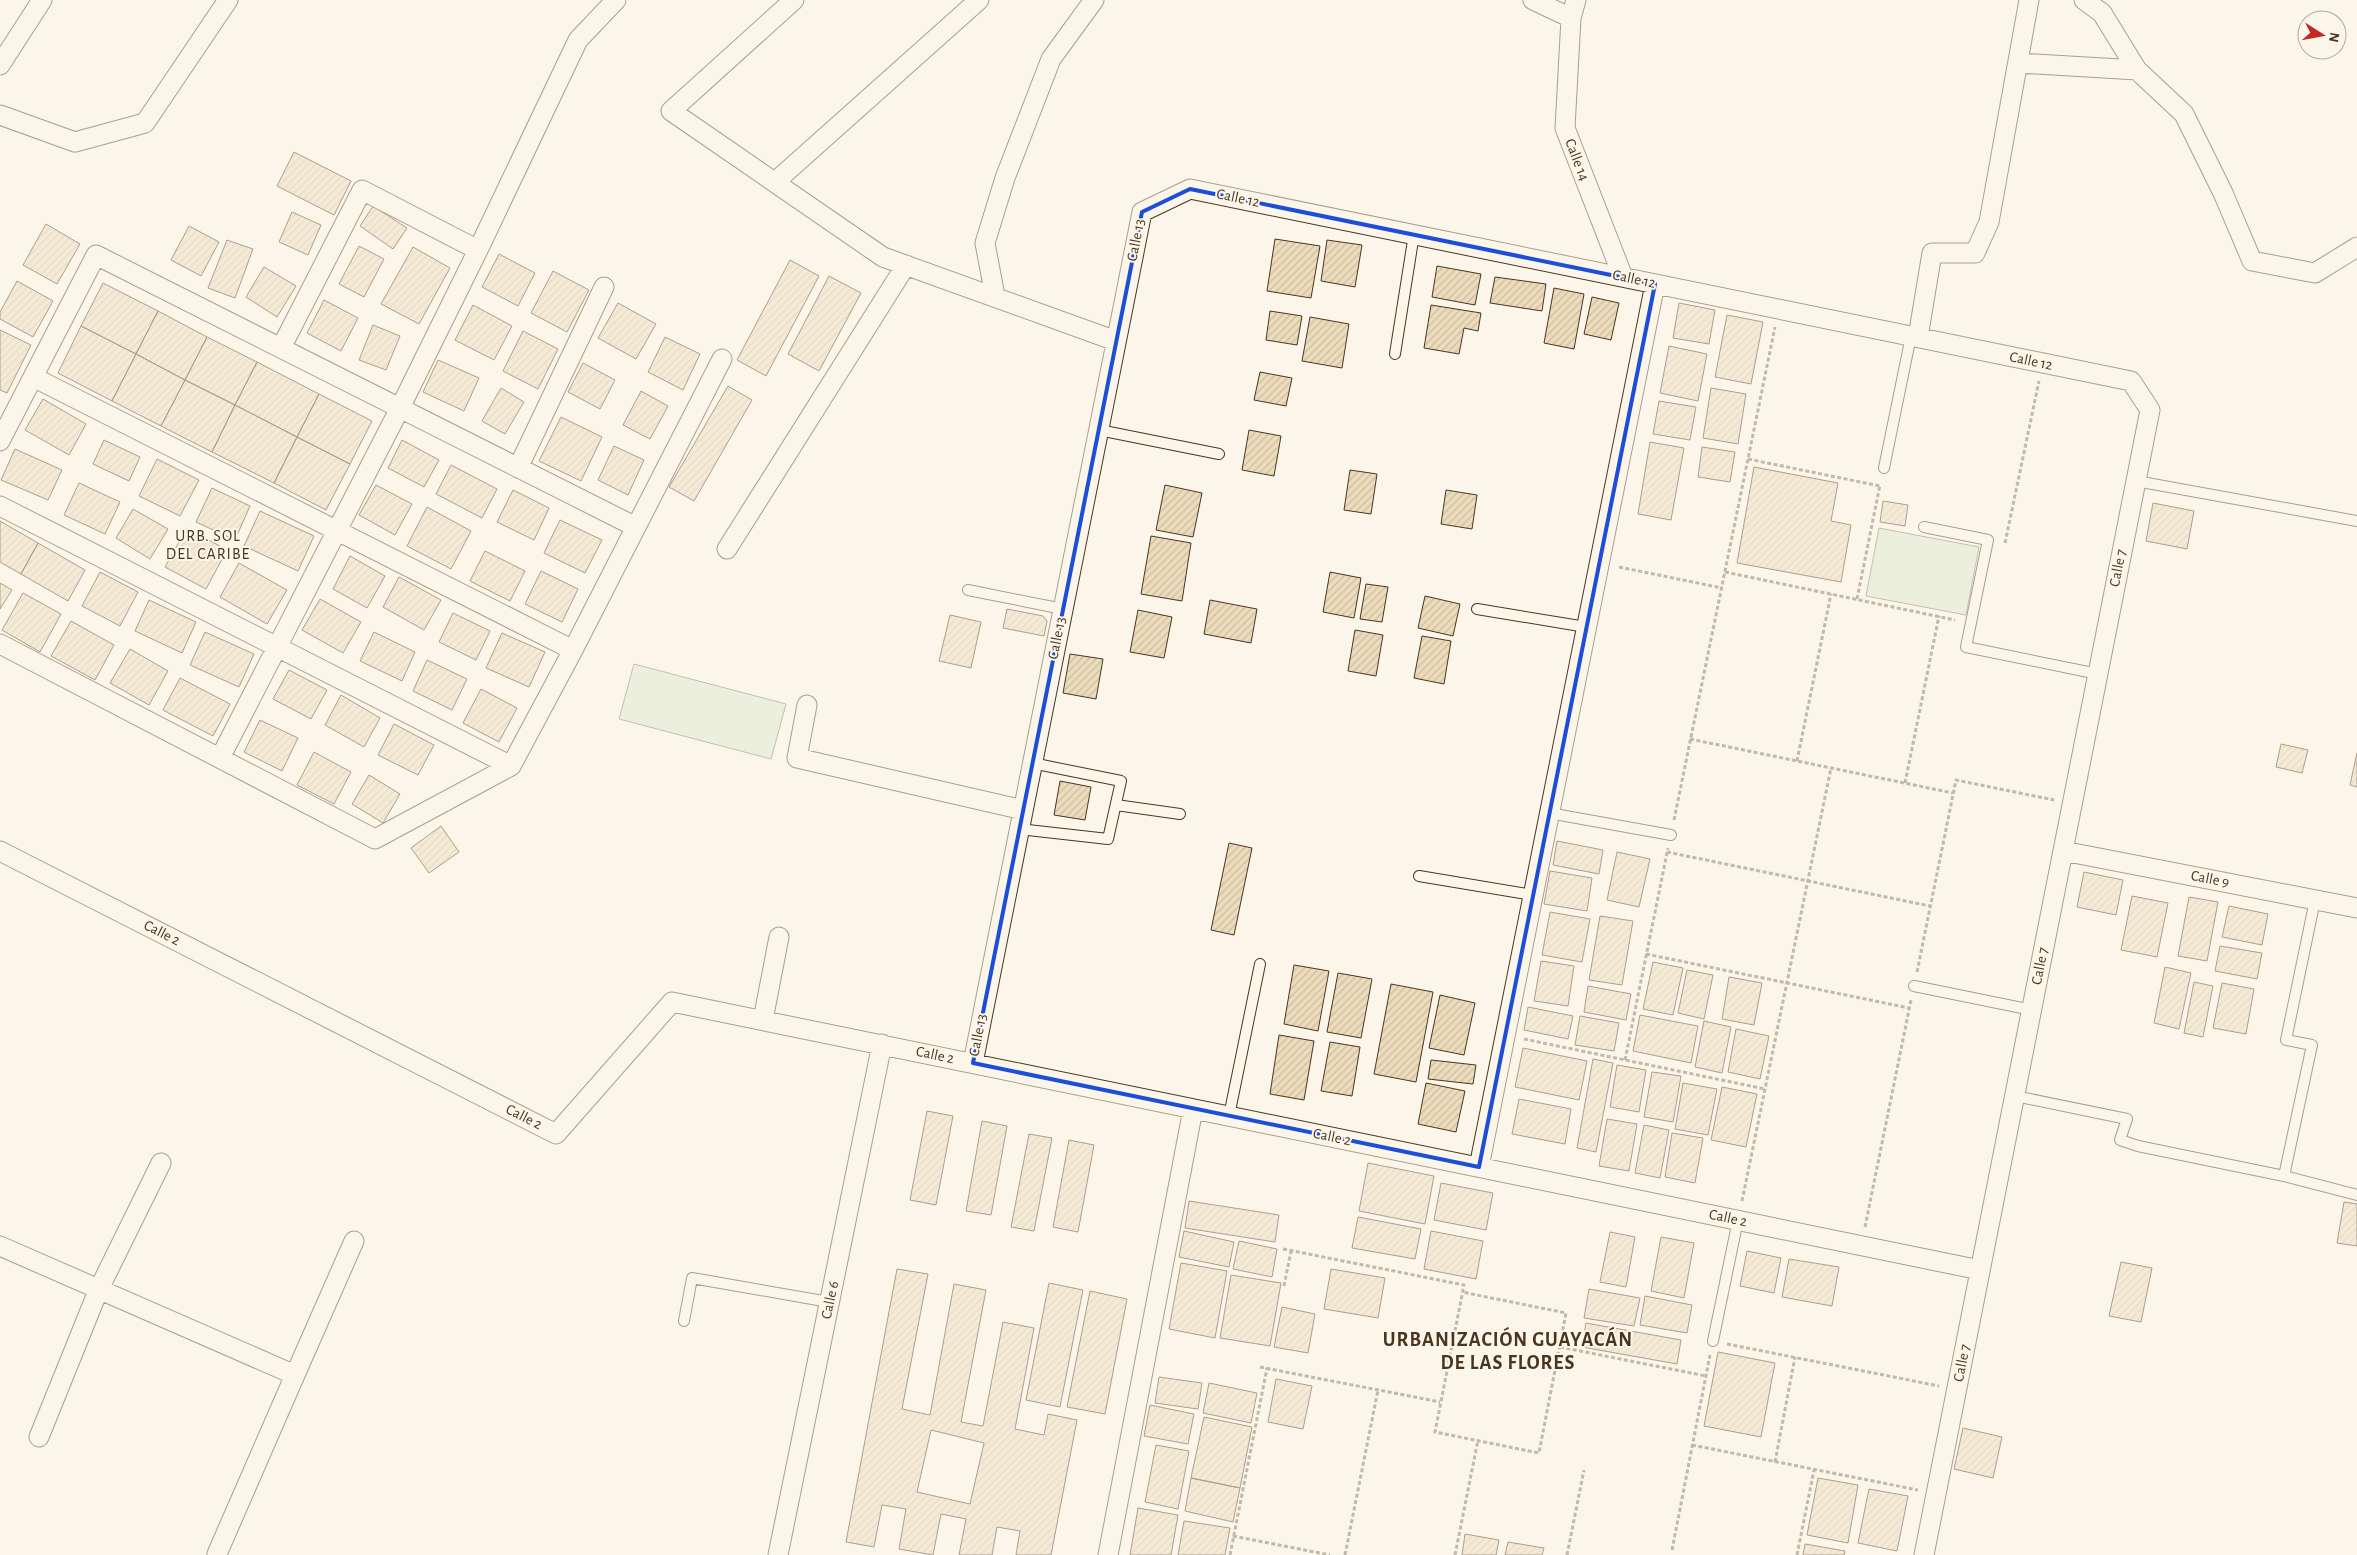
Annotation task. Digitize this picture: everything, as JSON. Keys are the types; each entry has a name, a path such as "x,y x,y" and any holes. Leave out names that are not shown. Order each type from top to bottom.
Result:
{"street":[{"path":"0,65 42,0"},
{"path":"0,115 75,142 145,123 228,0"},
{"path":"220,758 400,408 578,40 616,0"},
{"path":"794,0 671,111 883,256 1116,341"},
{"path":"775,182 979,0"},
{"path":"995,296 985,243 1005,178 1051,58 1094,0"},
{"name":"Calle 14","path":"1533,0 1574,9 1565,128 1623,277"},
{"path":"1915,337 1932,253 1975,254 1989,222 2029,0"},
{"path":"2084,0 2102,13 2137,70 2184,114 2223,193 2252,261 2315,274 2357,247"},
{"path":"2018,63 2137,70"},
{"name":"Calle 12","path":"1142,212 1190,189 2131,381"},
{"path":"282,348 362,190 478,250"},
{"name":"Calle 13","path":"973,1063 1142,212"},
{"path":"0,441 96,255 636,527"},
{"path":"727,548 906,265"},
{"path":"1479,1167 1655,284"},
{"path":"518,468 604,287"},
{"path":"0,644 375,839 511,766 573,650 722,359"},
{"path":"33,377 573,650"},
{"name":"Calle 7","path":"1924,1555 2150,410 2131,381"},
{"path":"0,506 511,766"},
{"path":"807,705 797,758 1023,810"},
{"name":"Calle 2","path":"0,851 556,1134 672,1002 1980,1270"},
{"name":"Calle 9","path":"2063,851 2357,908"},
{"path":"763,1020 779,937"},
{"name":"Calle 6","path":"778,1555 882,1044"},
{"path":"1108,1555 1193,1109"},
{"path":"39,1437 98,1291 161,1163"},
{"path":"216,1554 354,1241"},
{"path":"0,1246 98,1291 296,1376"}],"lane":[{"path":"1395,354 1414,234"},
{"path":"1884,468 1915,337"},
{"path":"1099,430 1219,454"},
{"path":"2136,481 2357,521"},
{"path":"1924,527 1988,540 1966,647 2098,674"},
{"path":"968,590 1063,609"},
{"path":"1477,609 1586,628"},
{"path":"1019,829 1108,839 1121,781 1032,763"},
{"path":"1116,805 1180,814"},
{"path":"1549,813 1671,835"},
{"path":"1419,876 1533,895"},
{"path":"2284,1176 2312,1045 2286,1040 2315,900"},
{"path":"1229,1116 1260,964"},
{"path":"1914,986 2032,1010"},
{"path":"2015,1096 2127,1119 2120,1140 2138,1146 2284,1176 2357,1195"},
{"path":"1713,1341 1738,1220"},
{"path":"684,1320 692,1278 829,1302"}],"path":[{"path":"1625,1060 1779,309"},
{"path":"2005,545 2043,363"},
{"path":"1748,459 1880,486"},
{"path":"1857,599 1884,468"},
{"path":"1599,563 1722,588"},
{"path":"1725,572 1971,623"},
{"path":"1797,761 1832,594"},
{"path":"1905,783 1939,616"},
{"path":"1690,739 1953,793"},
{"path":"1738,1220 1831,768"},
{"path":"1861,1246 1956,780 2072,804"},
{"path":"1667,852 1930,906"},
{"path":"1646,954 1909,1008"},
{"path":"1505,1035 1765,1089"},
{"path":"1284,1249 1464,1285 1462,1292 1440,1402 1435,1432 1539,1453 1566,1313 1462,1292"},
{"path":"1284,1286 1291,1251"},
{"path":"1672,1550 1713,1341 1957,1389"},
{"path":"1560,1347 1706,1376"},
{"path":"1775,1462 1795,1357"},
{"path":"1260,1367 1440,1402"},
{"path":"1230,1555 1266,1368"},
{"path":"1345,1555 1378,1390"},
{"path":"1455,1555 1478,1440"},
{"path":"1692,1445 1936,1494"},
{"path":"1568,1555 1584,1470"},
{"path":"1797,1555 1814,1470"},
{"path":"1234,1536 1309,1553 1330,1555"}],"highlighted area":[{"path":"1190,189 1655,284 1479,1167 973,1063 1142,212"}],"green space":[{"path":"1879,528 1979,547 1966,615 1866,596"},
{"path":"634,664 786,704 771,759 619,719"}],"building":[{"path":"294,152 351,181 334,215 277,186"},
{"path":"373,206 407,228 393,249 360,226"},
{"path":"292,212 321,225 308,255 279,242"},
{"path":"46,224 80,244 57,284 23,265"},
{"path":"189,226 219,242 201,276 171,260"},
{"path":"1275,239 1320,246 1311,298 1267,291"},
{"path":"227,240 253,249 235,298 208,288"},
{"path":"1327,240 1362,245 1355,287 1321,281"},
{"path":"359,246 384,259 364,297 339,284"},
{"path":"413,247 450,268 419,324 381,304"},
{"path":"499,254 535,273 518,306 482,287"},
{"path":"790,260 819,276 766,376 737,360"},
{"path":"1437,266 1481,274 1475,305 1432,297"},
{"path":"264,267 296,286 277,317 246,297"},
{"path":"553,271 589,290 567,332 531,313"},
{"path":"829,276 861,293 819,371 788,354"},
{"path":"1495,277 1546,284 1542,311 1490,303"},
{"path":"17,281 53,301 33,337 0,319 0,312"},
{"path":"103,283 158,311 136,354 81,326"},
{"path":"1554,288 1584,294 1574,349 1544,343"},
{"path":"1592,297 1619,303 1611,340 1584,334"},
{"path":"324,300 358,318 341,351 307,333"},
{"path":"618,303 656,324 636,359 598,338"},
{"path":"1679,303 1715,310 1709,344 1673,338"},
{"path":"473,305 512,326 494,360 455,340"},
{"path":"1431,305 1481,313 1478,331 1464,328 1459,354 1424,348"},
{"path":"158,311 207,337 185,380 136,354"},
{"path":"1270,311 1302,316 1297,345 1266,340"},
{"path":"1727,315 1763,322 1751,384 1715,377"},
{"path":"1310,317 1349,324 1342,368 1302,361"},
{"path":"373,325 400,336 386,370 359,360"},
{"path":"81,326 136,354 112,401 58,373"},
{"path":"0,330 31,345 7,393 0,390"},
{"path":"523,331 558,349 538,389 503,371"},
{"path":"207,337 257,362 235,405 185,380"},
{"path":"665,337 700,354 683,390 648,372"},
{"path":"1669,346 1707,354 1698,401 1660,393"},
{"path":"136,354 185,380 161,426 112,401"},
{"path":"438,360 479,378 464,411 423,392"},
{"path":"257,362 319,394 297,437 235,405"},
{"path":"583,363 615,380 600,409 568,392"},
{"path":"1260,372 1292,378 1286,406 1254,400"},
{"path":"185,380 235,405 212,452 161,426"},
{"path":"728,386 752,400 694,501 669,487"},
{"path":"501,388 524,402 505,434 482,421"},
{"path":"1711,388 1746,394 1738,444 1703,438"},
{"path":"641,391 668,406 650,439 623,425"},
{"path":"319,394 372,421 350,464 297,437"},
{"path":"43,399 86,424 69,455 25,430"},
{"path":"1659,401 1696,407 1690,440 1653,434"},
{"path":"235,405 297,437 274,483 212,452"},
{"path":"561,417 602,437 581,481 539,461"},
{"path":"1249,430 1281,436 1274,476 1242,470"},
{"path":"297,437 350,464 326,510 274,483"},
{"path":"104,440 140,457 129,481 93,464"},
{"path":"402,440 439,460 424,487 388,468"},
{"path":"1650,442 1684,448 1671,520 1638,514"},
{"path":"614,446 644,460 628,495 598,480"},
{"path":"1702,447 1735,452 1730,482 1698,477"},
{"path":"15,449 62,470 48,500 1,480"},
{"path":"157,459 199,480 180,516 139,496"},
{"path":"451,465 497,489 482,518 436,494"},
{"path":"1754,467 1838,483 1831,521 1851,525 1841,582 1737,563"},
{"path":"1350,470 1377,474 1371,514 1344,510"},
{"path":"79,483 120,502 105,534 64,515"},
{"path":"376,485 412,504 395,535 359,515"},
{"path":"1165,485 1202,493 1193,537 1156,530"},
{"path":"212,488 250,506 235,540 196,522"},
{"path":"513,490 549,508 534,540 497,522"},
{"path":"1446,490 1477,495 1472,529 1441,524"},
{"path":"1883,501 1908,505 1905,526 1880,522"},
{"path":"2153,503 2194,511 2187,549 2146,541"},
{"path":"427,507 471,531 451,569 407,546"},
{"path":"133,509 168,529 150,559 116,538"},
{"path":"260,511 314,536 298,571 244,546"},
{"path":"560,520 602,540 585,573 544,553"},
{"path":"0,521 38,543 21,574 0,562"},
{"path":"187,528 227,550 206,589 165,567"},
{"path":"1151,536 1191,543 1182,601 1141,594"},
{"path":"38,543 85,570 68,601 21,574"},
{"path":"485,551 525,571 510,601 470,581"},
{"path":"350,556 385,576 367,608 333,589"},
{"path":"239,563 287,590 267,624 220,597"},
{"path":"541,571 578,589 562,622 525,604"},
{"path":"100,572 138,592 120,626 82,606"},
{"path":"1330,572 1361,578 1354,618 1323,612"},
{"path":"399,577 441,600 424,630 383,607"},
{"path":"0,583 12,590 0,609"},
{"path":"1366,584 1388,587 1382,622 1360,619"},
{"path":"23,593 61,614 40,652 2,630"},
{"path":"1425,596 1460,604 1453,636 1418,628"},
{"path":"320,599 361,622 343,653 302,630"},
{"path":"149,600 196,622 182,653 135,631"},
{"path":"1210,600 1257,609 1251,643 1204,634"},
{"path":"1007,609 1043,616 1047,621 1044,636 1003,628"},
{"path":"1138,610 1172,617 1164,658 1130,652"},
{"path":"453,613 490,631 476,660 439,642"},
{"path":"950,615 981,622 971,668 939,661"},
{"path":"71,621 114,645 95,680 51,656"},
{"path":"1355,630 1383,635 1376,676 1348,671"},
{"path":"205,632 254,654 239,687 190,665"},
{"path":"374,632 415,652 402,681 360,661"},
{"path":"502,633 545,652 529,687 486,668"},
{"path":"1422,636 1451,641 1444,684 1414,678"},
{"path":"130,649 168,671 149,705 110,683"},
{"path":"1070,654 1103,659 1096,699 1063,693"},
{"path":"427,660 467,679 452,710 413,691"},
{"path":"289,670 327,690 311,719 273,699"},
{"path":"180,678 230,704 213,736 163,710"},
{"path":"481,689 517,708 499,742 463,723"},
{"path":"341,695 380,718 364,747 325,725"},
{"path":"260,720 298,738 282,771 244,752"},
{"path":"394,724 434,745 418,775 378,755"},
{"path":"2281,744 2308,750 2302,773 2276,767"},
{"path":"314,752 351,772 334,804 297,785"},
{"path":"2357,753 2357,787 2350,785"},
{"path":"369,775 400,794 383,823 352,804"},
{"path":"1060,781 1091,787 1085,820 1054,815"},
{"path":"441,826 459,852 429,873 411,848"},
{"path":"1557,841 1603,850 1599,874 1553,865"},
{"path":"1229,843 1252,848 1234,935 1211,930"},
{"path":"1617,852 1650,859 1639,907 1607,900"},
{"path":"1550,871 1592,878 1587,911 1544,904"},
{"path":"2084,872 2123,880 2116,915 2077,907"},
{"path":"2132,896 2168,903 2157,957 2121,950"},
{"path":"2189,897 2218,902 2207,961 2178,956"},
{"path":"2229,906 2268,914 2262,945 2222,937"},
{"path":"1550,912 1590,919 1582,962 1542,955"},
{"path":"1600,916 1633,921 1622,985 1589,980"},
{"path":"2220,946 2262,953 2257,979 2215,971"},
{"path":"1541,961 1574,966 1568,1006 1534,1001"},
{"path":"1653,962 1683,968 1673,1015 1643,1009"},
{"path":"1294,965 1329,971 1318,1031 1284,1024"},
{"path":"2165,967 2191,973 2179,1029 2154,1023"},
{"path":"1687,970 1713,975 1704,1019 1678,1013"},
{"path":"1338,973 1372,979 1361,1038 1327,1032"},
{"path":"1729,977 1762,983 1754,1025 1722,1019"},
{"path":"2194,982 2213,986 2203,1037 2184,1033"},
{"path":"2222,983 2254,989 2246,1034 2213,1028"},
{"path":"1391,984 1433,992 1416,1082 1374,1074"},
{"path":"1588,986 1631,994 1626,1020 1584,1012"},
{"path":"1440,995 1475,1003 1464,1055 1429,1048"},
{"path":"1528,1007 1573,1016 1568,1039 1524,1030"},
{"path":"1640,1015 1698,1026 1691,1063 1633,1051"},
{"path":"1580,1016 1619,1023 1614,1051 1575,1045"},
{"path":"1704,1021 1731,1027 1722,1073 1695,1067"},
{"path":"1736,1029 1769,1036 1760,1079 1728,1072"},
{"path":"1279,1035 1314,1041 1304,1100 1270,1094"},
{"path":"1330,1042 1360,1047 1352,1096 1321,1091"},
{"path":"1523,1048 1587,1061 1579,1100 1515,1087"},
{"path":"1593,1059 1613,1063 1596,1152 1577,1148"},
{"path":"1431,1060 1476,1065 1473,1084 1428,1079"},
{"path":"1617,1065 1646,1070 1639,1112 1610,1107"},
{"path":"1652,1072 1681,1076 1673,1122 1644,1117"},
{"path":"1426,1083 1465,1091 1456,1132 1418,1124"},
{"path":"1683,1083 1717,1089 1708,1135 1675,1129"},
{"path":"1722,1087 1757,1094 1746,1147 1711,1140"},
{"path":"1519,1099 1571,1109 1565,1144 1512,1134"},
{"path":"927,1111 953,1116 936,1205 910,1200"},
{"path":"1607,1119 1637,1124 1629,1171 1599,1166"},
{"path":"982,1121 1007,1126 991,1215 966,1211"},
{"path":"1644,1125 1669,1130 1660,1178 1635,1173"},
{"path":"1672,1133 1703,1138 1695,1183 1665,1177"},
{"path":"1029,1134 1052,1138 1034,1231 1011,1227"},
{"path":"1069,1140 1094,1145 1078,1232 1053,1227"},
{"path":"1368,1163 1434,1176 1425,1224 1359,1211"},
{"path":"1441,1183 1493,1193 1486,1230 1434,1220"},
{"path":"1189,1201 1279,1215 1275,1242 1185,1228"},
{"path":"2344,1202 2357,1204 2357,1246 2337,1243"},
{"path":"1358,1217 1421,1229 1415,1259 1352,1248"},
{"path":"1184,1231 1234,1242 1229,1267 1179,1257"},
{"path":"1431,1231 1483,1241 1476,1279 1424,1269"},
{"path":"1610,1232 1635,1237 1626,1287 1600,1282"},
{"path":"1661,1237 1694,1243 1684,1298 1651,1291"},
{"path":"1239,1241 1277,1249 1272,1277 1233,1269"},
{"path":"1747,1251 1781,1258 1774,1293 1740,1286"},
{"path":"1789,1259 1839,1267 1832,1306 1782,1297"},
{"path":"2121,1262 2152,1268 2141,1322 2109,1316"},
{"path":"1181,1263 1227,1271 1215,1338 1169,1329"},
{"path":"897,1269 928,1274 902,1409 930,1415 954,1284 986,1290 961,1422 983,1426 1003,1322 1034,1328 1015,1429 1044,1435 1048,1414 1077,1420 1051,1555 1016,1555 1020,1531 997,1527 992,1555 959,1555 966,1519 941,1514 933,1555 899,1549 906,1509 882,1505 874,1547 846,1542","holes":["931,1430 984,1443 970,1504 917,1492"]},
{"path":"1331,1269 1385,1278 1378,1318 1324,1309"},
{"path":"1231,1275 1281,1283 1270,1346 1220,1338"},
{"path":"1049,1283 1083,1290 1060,1407 1026,1400"},
{"path":"1589,1289 1640,1298 1634,1326 1584,1318"},
{"path":"1090,1291 1127,1299 1105,1414 1067,1407"},
{"path":"1645,1296 1692,1305 1687,1333 1640,1325"},
{"path":"1282,1307 1315,1314 1308,1353 1274,1347"},
{"path":"1586,1323 1681,1340 1677,1364 1582,1347"},
{"path":"1718,1352 1775,1363 1761,1437 1704,1426"},
{"path":"1159,1377 1202,1383 1198,1409 1155,1403"},
{"path":"1276,1379 1312,1386 1303,1429 1268,1422"},
{"path":"1209,1383 1257,1393 1251,1423 1203,1413"},
{"path":"1150,1405 1194,1414 1188,1444 1144,1436"},
{"path":"1204,1417 1252,1427 1240,1488 1191,1478"},
{"path":"1963,1428 2002,1437 1993,1478 1954,1469"},
{"path":"1156,1445 1189,1451 1178,1509 1145,1502"},
{"path":"1191,1478 1240,1488 1233,1522 1185,1511"},
{"path":"1818,1478 1858,1485 1848,1543 1807,1535"},
{"path":"1869,1489 1908,1496 1897,1551 1858,1543"},
{"path":"1138,1508 1178,1515 1171,1555 1130,1555"},
{"path":"1184,1521 1230,1528 1225,1555 1178,1555"},
{"path":"1465,1534 1499,1540 1496,1555 1462,1555"},
{"path":"1508,1542 1544,1548 1542,1555 1505,1555"},
{"path":"1805,1544 1845,1551 1844,1555 1803,1555"}],"district":[{"name":"URB. SOL DEL CARIBE","path":"208,545"},
{"name":"URBANIZACIÓN GUAYACÁN DE LAS FLORES","path":"1508,1352"}]}
